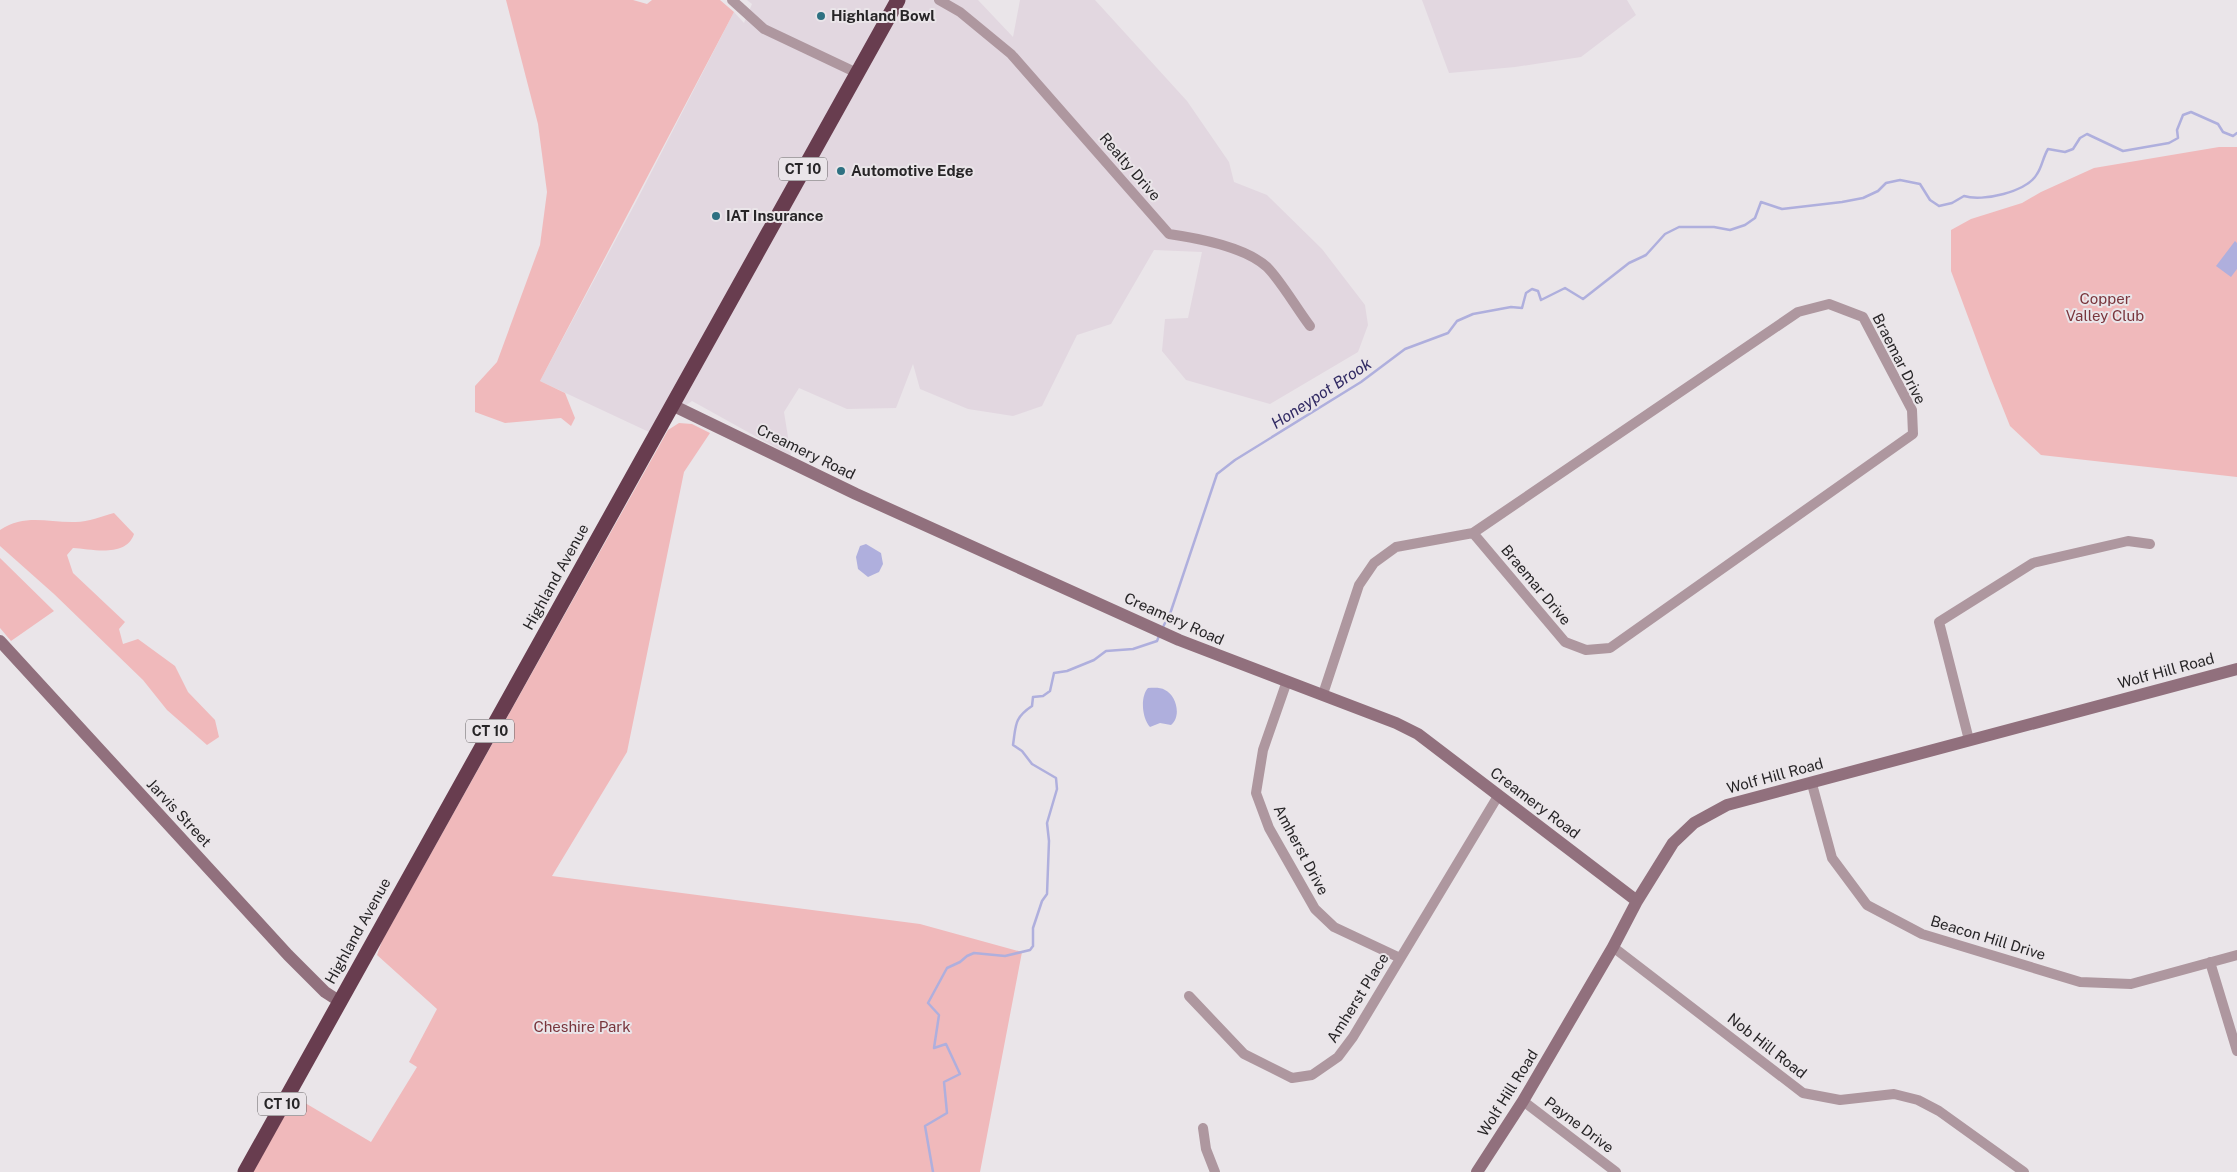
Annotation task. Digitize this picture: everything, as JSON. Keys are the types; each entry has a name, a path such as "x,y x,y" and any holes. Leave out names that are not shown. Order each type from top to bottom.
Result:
{"highway":[{"name":"Highland Avenue","path":"245,1172 898,0"}],"street":[{"path":"732,0 764,29 857,73"},
{"name":"Realty Drive","path":"939,0 960,12 1011,54 1169,234 1209,240 1254,259 1266,267 1310,326"},
{"name":"Braemar Drive","path":"1323,694 1359,584 1374,563 1396,547 1473,533 1798,312 1830,304 1863,317 1912,410 1913,434 1610,648 1586,650 1565,642 1473,533"},
{"name":"Creamery Road","path":"672,404 874,503 1170,636 1216,656 1323,694 1396,723 1418,734 1637,901"},
{"path":"1969,740 1939,622 2033,563 2128,541 2150,544"},
{"name":"Jarvis Street","path":"0,641 294,961 325,992 339,1001"},
{"name":"Wolf Hill Road","path":"1477,1172 1523,1101 1613,947 1637,901 1673,843 1694,823 1728,805 2237,669"},
{"name":"Amherst Drive","path":"1287,681 1263,750 1256,793 1270,828 1315,909 1334,927 1400,958"},
{"name":"Beacon Hill Drive","path":"1812,784 1832,858 1837,866 1867,905 1922,934 2080,982 2132,984 2237,955"},
{"name":"Amherst Place","path":"1190,996 1244,1054 1292,1078 1312,1075 1338,1057 1354,1037 1498,796"},
{"name":"Nob Hill Road","path":"1613,947 1803,1093 1840,1100 1894,1094 1918,1100 1940,1111 2024,1172"},
{"path":"2210,962 2237,1051"},
{"name":"Payne Drive","path":"1523,1101 1616,1172"},
{"path":"1203,1128 1206,1149 1215,1172"}],"shaded area":[{"path":"747,0 978,0 1013,37 1020,0 1095,0 1187,101 1229,162 1234,182 1267,195 1322,249 1365,305 1368,325 1358,352 1270,404 1186,380 1162,351 1165,319 1188,318 1202,252 1154,250 1111,324 1077,335 1042,406 1013,416 968,409 920,389 913,364 896,408 847,409 799,388 784,412 791,456 692,401 649,432 540,381 637,200 734,12 744,23 752,4"},
{"path":"1422,0 1627,0 1636,15 1581,57 1515,67 1449,73"}],"green space":[{"path":"506,0 633,0 647,4 652,0 720,0 734,12 540,381 565,393 575,418 571,426 561,418 505,423 475,412 475,386 497,362 540,245 547,192 538,124"},
{"name":"Copper Valley Club","path":"2219,147 2237,147 2237,477 2041,455 2010,426 1990,376 1951,271 1951,230 1971,219 2022,203 2041,192 2094,168"},
{"name":"Cheshire Park","path":"679,423 692,424 710,433 684,472 627,752 552,876 920,924 1022,952 980,1172 253,1172 295,1097 371,1142 417,1067 409,1062 437,1009 377,955 382,941 668,430"},
{"path":"114,513 134,534 130,542 116,549 108,550 73,548 67,555 73,573 125,622 119,629 123,644 138,639 175,666 188,692 215,720 219,737 207,745 167,710 143,680 54,594 0,546 0,530 19,522 37,520 81,522"},
{"path":"0,558 54,611 11,641 0,628"}],"water":[{"path":"2235,241 2237,243 2237,269 2231,277 2216,266"},
{"path":"866,544 881,553 883,564 879,572 868,577 858,569 856,557 860,546"},
{"path":"1148,688 1163,689 1172,696 1177,711 1171,725 1160,723 1150,727 1147,723 1143,702"}],"waterway":[{"name":"Honeypot Brook","path":"1162,629 1171,611 1217,474 1235,460 1361,382 1405,349 1448,333 1457,321 1473,314 1511,307 1522,308 1526,293 1532,289 1538,291 1541,300 1565,288 1583,299 1629,263 1646,255 1665,234 1679,227 1714,227 1730,230 1745,225 1755,218 1761,202 1782,209 1842,202 1863,198 1878,191 1886,183 1900,180 1920,184 1930,200 1939,206 1952,203 1964,196 1982,198 2004,194 2024,186 2037,174 2048,149 2065,152 2073,149 2080,138 2087,134 2123,151 2169,143 2178,138 2177,130 2183,115 2191,112 2218,124 2223,132 2233,136 2237,133"},
{"name":"Honeypot Brook","path":"933,1172 925,1126 947,1113 944,1082 960,1074 946,1044 934,1048 939,1015 928,1003 947,968 960,962 967,956 974,953 1005,956 1030,950 1033,946 1033,928 1042,901 1047,894 1049,841 1047,823 1057,789 1056,778 1032,764 1022,751 1013,745 1017,722 1022,714 1032,706 1033,697 1043,696 1050,691 1054,673 1067,671 1094,660 1106,651 1133,649 1157,641 1159,636"}],"place":[{"name":"Highland Bowl","path":"821,16"},
{"name":"Automotive Edge","path":"841,171"},
{"name":"IAT Insurance","path":"716,216"}]}
